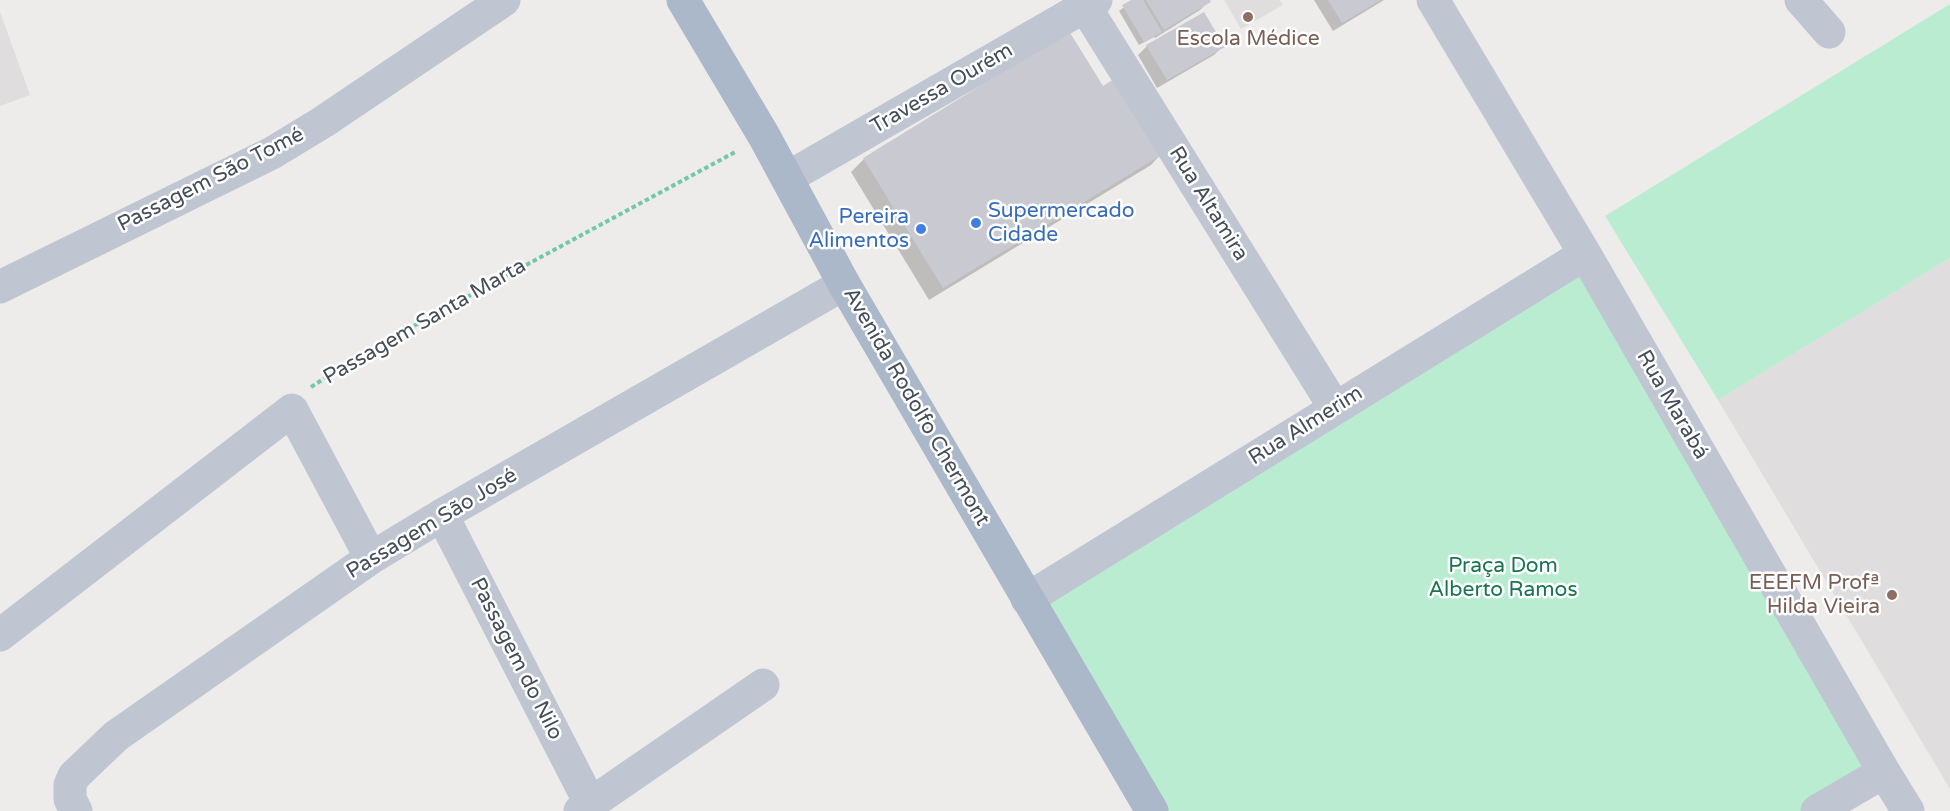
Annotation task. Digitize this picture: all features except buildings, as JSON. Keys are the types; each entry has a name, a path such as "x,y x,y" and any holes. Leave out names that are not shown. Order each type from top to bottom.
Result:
{"main road":[{"name":"Avenida Rodolfo Chermont","path":"683,0 764,136 844,284 1152,811"}],"street":[{"name":"Passagem São Tomé","path":"0,287 272,153 323,122 504,0"},
{"name":"Rua Marabá","path":"1433,0 1585,254 1908,811"},
{"path":"1801,0 1829,32"},
{"name":"Travessa Ourém","path":"787,178 1087,2"},
{"name":"Rua Altamira","path":"1087,2 1335,408"},
{"name":"Rua Almerim","path":"1027,599 1585,254"},
{"name":"Passagem São José","path":"76,811 70,799 70,785 74,776 116,736 371,558 844,284"},
{"path":"0,635 292,410 371,558"},
{"name":"Passagem do Nilo","path":"442,515 585,807"},
{"path":"585,807 763,686"},
{"path":"1817,811 1884,772"}],"path":[{"name":"Passagem Santa Marta","path":"292,410 309,388 369,350 764,136"}],"shaded area":[{"name":"Escola Médice","path":"1224,0 1280,0 1283,5 1241,29"},
{"path":"0,12 30,95 0,106"},
{"name":"EEEFM Profª Hilda Vieira","path":"1950,258 1950,789 1718,400"}],"green space":[{"path":"1950,4 1950,258 1718,400 1605,216"},
{"name":"Praça Dom Alberto Ramos","path":"1585,254 1884,772 1817,811 1151,811 1027,599"}],"place":[{"name":"Escola Médice","path":"1248,17"},
{"name":"Supermercado Cidade","path":"976,223"},
{"name":"Pereira Alimentos","path":"921,229"},
{"name":"EEEFM Profª Hilda Vieira","path":"1892,595"}]}
